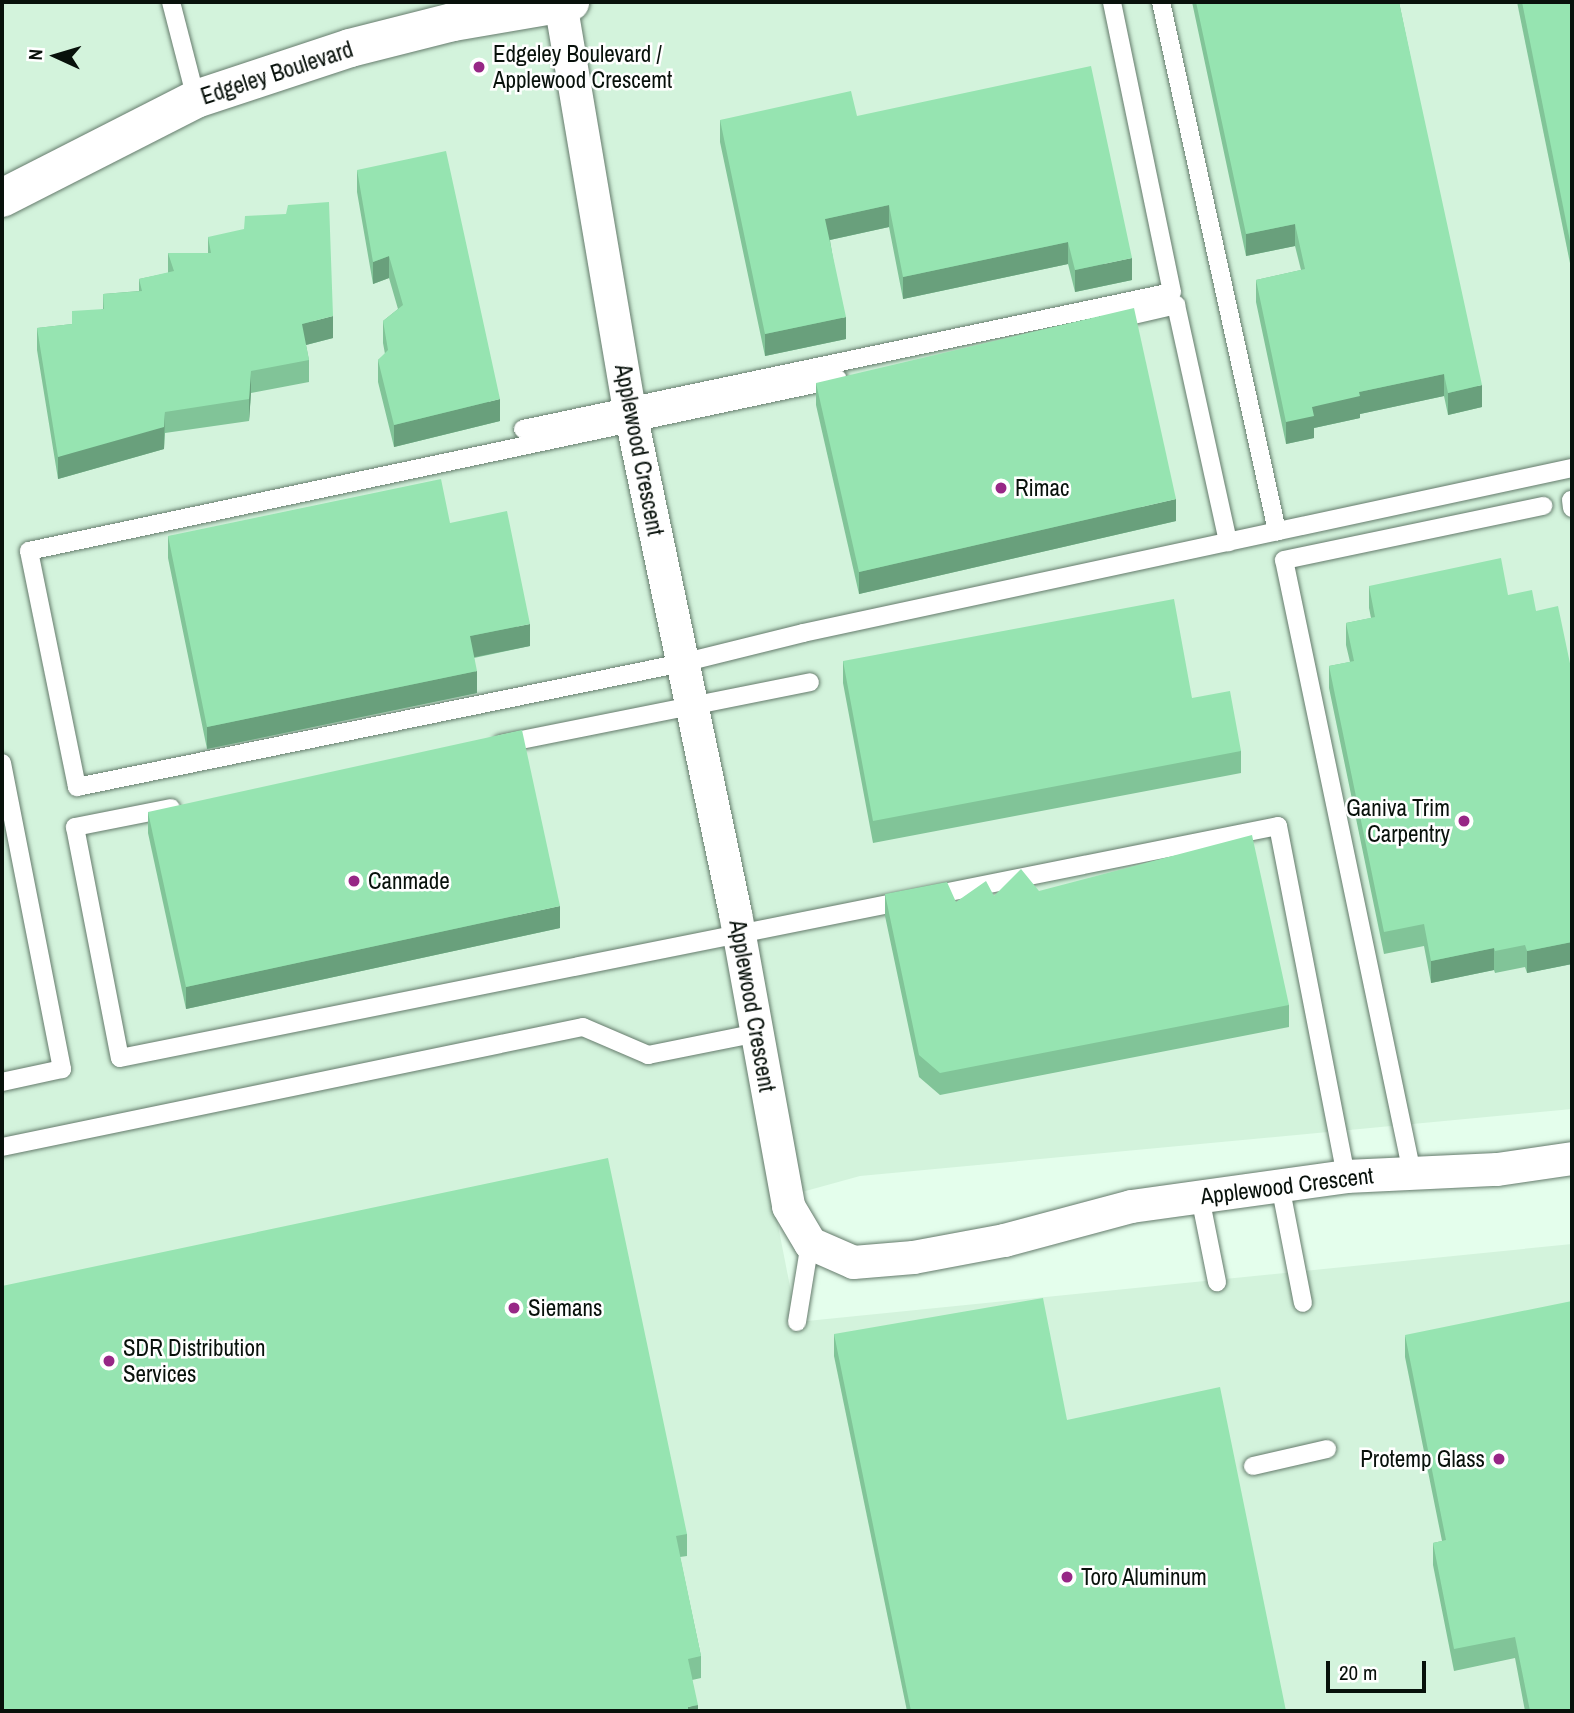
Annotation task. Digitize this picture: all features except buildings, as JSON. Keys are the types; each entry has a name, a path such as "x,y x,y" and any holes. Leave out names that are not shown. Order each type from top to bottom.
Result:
{"street":[{"name":"Edgeley Boulevard","path":"2,198 196,99 350,48 453,22 563,2"},
{"name":"Applewood Crescent","path":"563,2 631,416 738,933 788,1206 810,1243 853,1262 913,1257 1004,1240 1131,1206 1346,1176 1497,1169 1572,1158"}],"lane":[{"path":"172,2 196,99"},
{"path":"1112,2 1172,292 29,551 77,788 682,663 803,633 1572,468"},
{"path":"1161,2 1277,531"},
{"path":"523,429 631,416 1176,305 1228,542"},
{"path":"1412,1173 1284,560 1543,506"},
{"path":"484,747 810,682"},
{"path":"2,763 62,1069 2,1082"},
{"path":"184,806 75,827 120,1058 1278,826 1346,1176"},
{"path":"2,1147 583,1027 648,1055 757,1033"},
{"path":"1280,1185 1303,1303"},
{"path":"1200,1196 1217,1282"},
{"path":"797,1322 810,1243"},
{"path":"1253,1466 1327,1448"}],"shaded area":[{"path":"2,2 1572,2 1572,1109 860,1176 773,1200 797,1322 1572,1244 1572,1711 2,1711"}],"place":[{"name":"Edgeley Boulevard / Applewood Crescemt","path":"479,67"},
{"name":"Rimac","path":"1001,488"},
{"name":"Ganiva Trim Carpentry","path":"1464,821"},
{"name":"Canmade","path":"354,881"},
{"name":"Siemans","path":"514,1308"},
{"name":"SDR Distribution Services","path":"109,1361"},
{"name":"Protemp Glass","path":"1499,1459"},
{"name":"Toro Aluminum","path":"1067,1577"}]}
